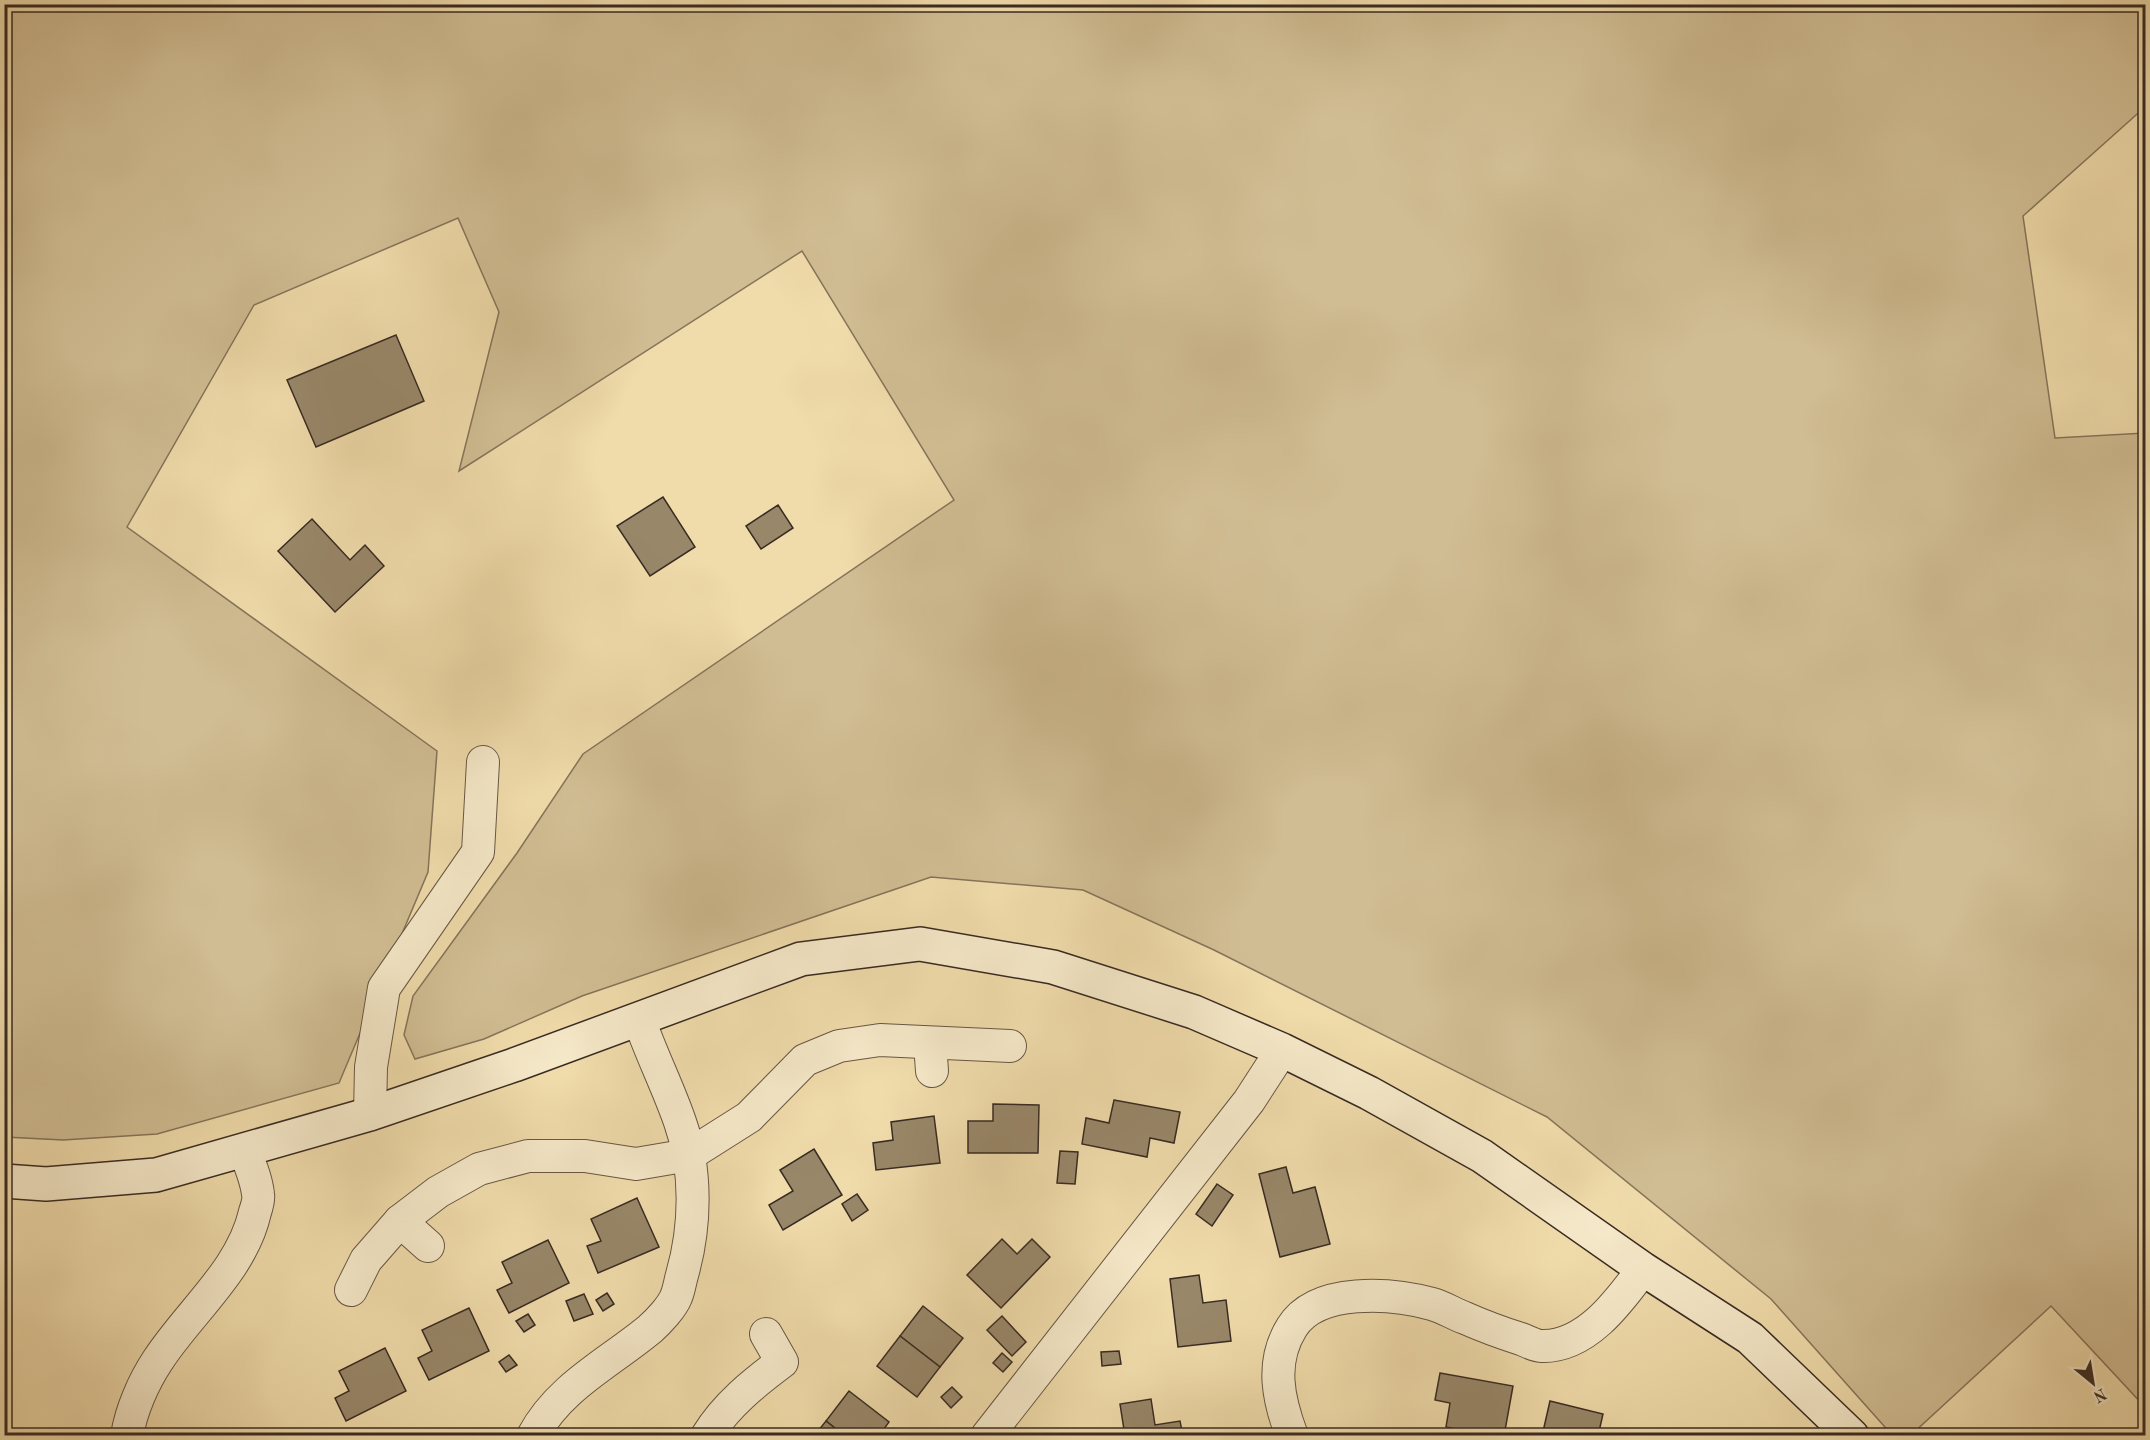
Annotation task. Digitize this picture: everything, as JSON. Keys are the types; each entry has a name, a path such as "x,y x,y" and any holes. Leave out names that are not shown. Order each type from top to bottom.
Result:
{"street":[{"path":"370,1114 371,1067 384,988 478,852 483,762"},
{"path":"4,1181 46,1184 156,1175 370,1114 514,1065 801,959 920,944 1053,967 1194,1012 1282,1050 1369,1093 1482,1156 1643,1269 1750,1338 1852,1436"},
{"path":"533,1436 547,1413 567,1392 653,1327 676,1298 691,1235 692,1198 689,1155 680,1122 639,1019"},
{"path":"351,1290 366,1260 400,1221 438,1192 479,1169 528,1156 585,1155 636,1164 689,1155 749,1117 805,1060 839,1046 880,1040 931,1057 1010,1046"},
{"path":"987,1436 1249,1101 1282,1050"},
{"path":"127,1436 142,1388 158,1360 236,1259 252,1228 259,1196 253,1171 244,1150"},
{"path":"400,1221 428,1246"},
{"path":"1292,1436 1281,1408 1277,1372 1285,1339 1298,1318 1321,1303 1352,1295 1383,1296 1432,1304 1501,1333 1541,1346 1568,1341 1595,1324 1614,1307 1643,1269"},
{"path":"707,1436 729,1406 756,1381 782,1362 766,1334"}],"shaded area":[{"path":"5,5 2145,5 2145,107 2023,216 2055,438 2145,433 2145,1407 2051,1306 1911,1435 1892,1435 1771,1299 1547,1117 1214,950 1083,890 931,877 582,996 484,1039 415,1059 404,1035 413,996 517,853 583,754 954,500 802,251 459,471 499,312 458,218 254,305 127,527 437,751 428,872 339,1083 157,1134 63,1140 5,1137"}],"building":[{"path":"396,335 424,401 316,447 287,380"},
{"path":"663,497 695,547 650,576 617,526"},
{"path":"778,505 793,528 761,549 746,526"},
{"path":"312,519 350,560 365,545 384,566 335,612 278,551"},
{"path":"1114,1100 1180,1112 1174,1143 1150,1138 1147,1157 1082,1144 1086,1118 1109,1123"},
{"path":"993,1104 1039,1105 1038,1153 968,1153 968,1121 993,1121"},
{"path":"934,1116 940,1163 876,1170 873,1143 893,1140 891,1122"},
{"path":"814,1149 842,1195 783,1230 769,1205 793,1191 780,1170"},
{"path":"1060,1151 1078,1152 1075,1184 1057,1183"},
{"path":"1286,1167 1293,1193 1315,1187 1330,1244 1280,1257 1259,1174"},
{"path":"1217,1184 1233,1195 1212,1226 1196,1214"},
{"path":"857,1194 868,1210 852,1221 842,1204"},
{"path":"637,1198 659,1247 598,1273 587,1246 601,1241 591,1219"},
{"path":"1002,1239 1017,1254 1032,1239 1050,1257 1001,1308 967,1275"},
{"path":"548,1240 569,1283 509,1313 497,1290 512,1283 502,1262"},
{"path":"1199,1275 1203,1303 1226,1300 1231,1341 1178,1347 1170,1279"},
{"path":"607,1293 614,1304 603,1311 596,1300"},
{"path":"584,1294 593,1314 574,1321 566,1301"},
{"path":"923,1306 963,1338 940,1367 900,1336"},
{"path":"469,1308 489,1351 429,1380 418,1358 432,1351 422,1330"},
{"path":"528,1314 535,1325 524,1332 516,1321"},
{"path":"1002,1316 1026,1342 1012,1356 987,1330"},
{"path":"900,1336 940,1367 917,1397 877,1366"},
{"path":"385,1348 406,1391 346,1421 335,1398 349,1391 339,1371"},
{"path":"1119,1351 1121,1364 1102,1366 1101,1352"},
{"path":"1002,1353 1012,1362 1003,1372 993,1363"},
{"path":"509,1355 517,1365 506,1372 499,1362"},
{"path":"1440,1373 1513,1386 1504,1436 1465,1436 1466,1431 1446,1427 1450,1403 1435,1400"},
{"path":"952,1387 962,1397 951,1408 941,1397"},
{"path":"849,1391 889,1422 879,1436 845,1436 826,1421"},
{"path":"1151,1399 1155,1425 1180,1421 1183,1436 1125,1436 1120,1404"},
{"path":"1550,1401 1603,1414 1598,1436 1542,1436"},
{"path":"826,1421 845,1436 814,1436"}]}
